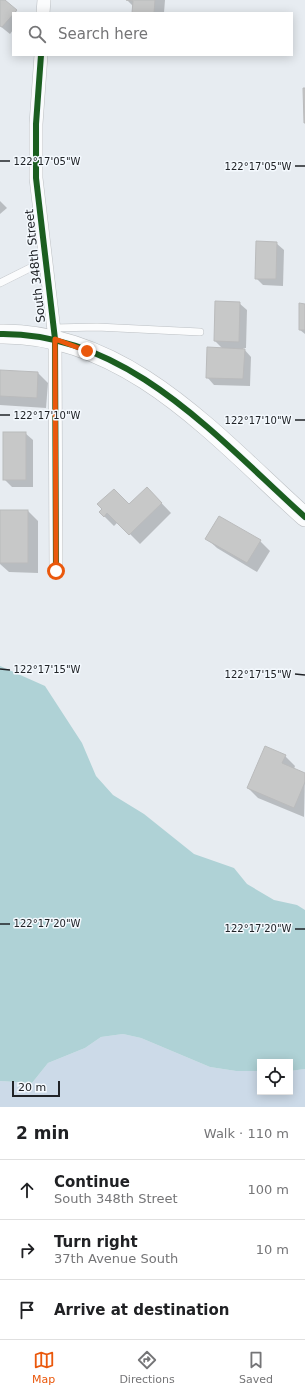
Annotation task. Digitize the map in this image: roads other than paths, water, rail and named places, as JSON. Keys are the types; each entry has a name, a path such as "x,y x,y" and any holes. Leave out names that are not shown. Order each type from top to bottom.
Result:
{"street":[{"path":"43,12 44,0"},
{"name":"South 348th Street","path":"40,56 36,124 36,178 54,334 56,571"},
{"path":"0,334 54,334 111,361 152,383 229,445 305,517"}],"lane":[{"path":"0,283 46,260"},
{"path":"54,334 97,327 200,332"}]}
